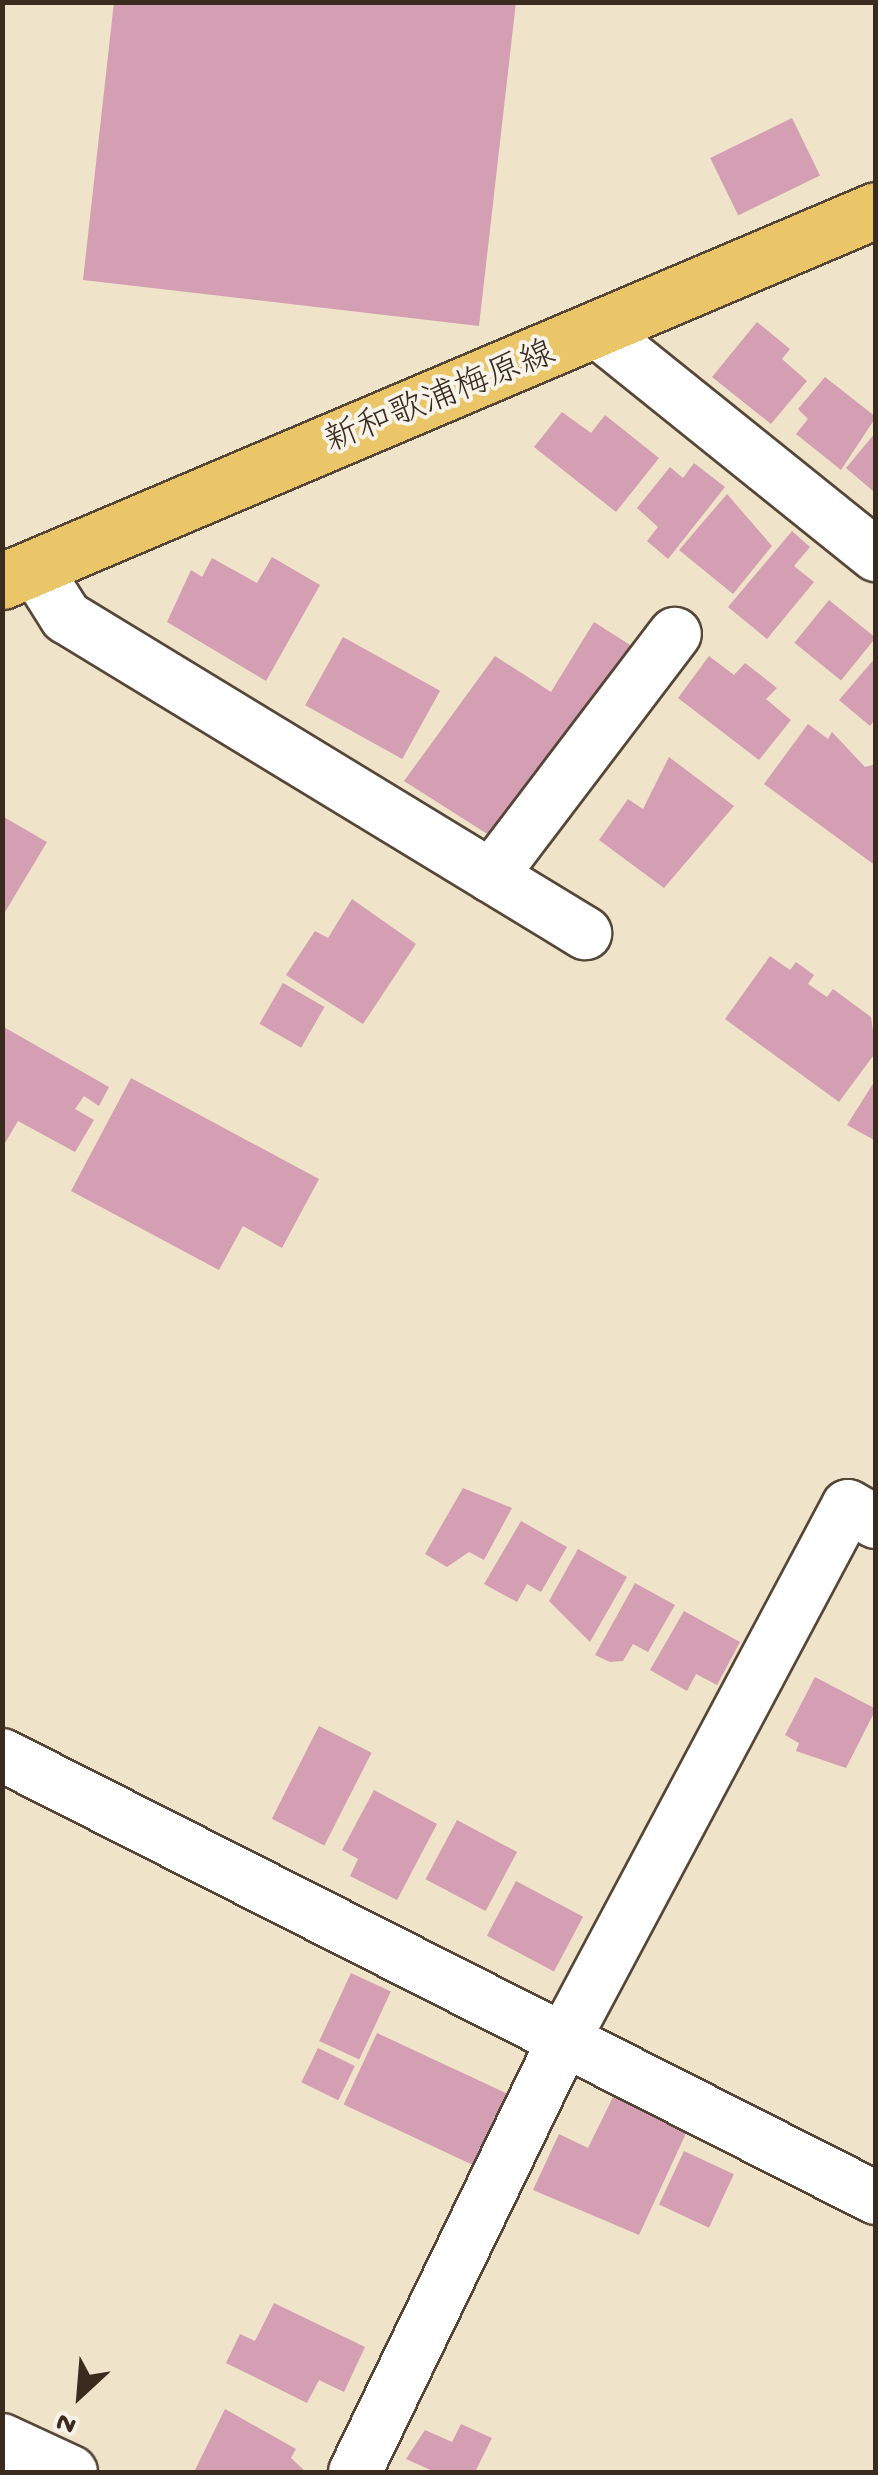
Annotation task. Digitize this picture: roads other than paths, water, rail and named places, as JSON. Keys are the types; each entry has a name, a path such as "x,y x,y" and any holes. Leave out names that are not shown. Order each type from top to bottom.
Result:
{"main road":[{"name":"新和歌浦梅原線","path":"19,574 601,334 876,210"}],"street":[{"path":"601,334 876,554"},
{"path":"19,574 66,617 585,933"},
{"path":"491,876 675,634"},
{"path":"355,2472 563,2041 848,1506 876,1522"},
{"path":"2,1754 876,2198"},
{"path":"2,2440 72,2472"}]}
